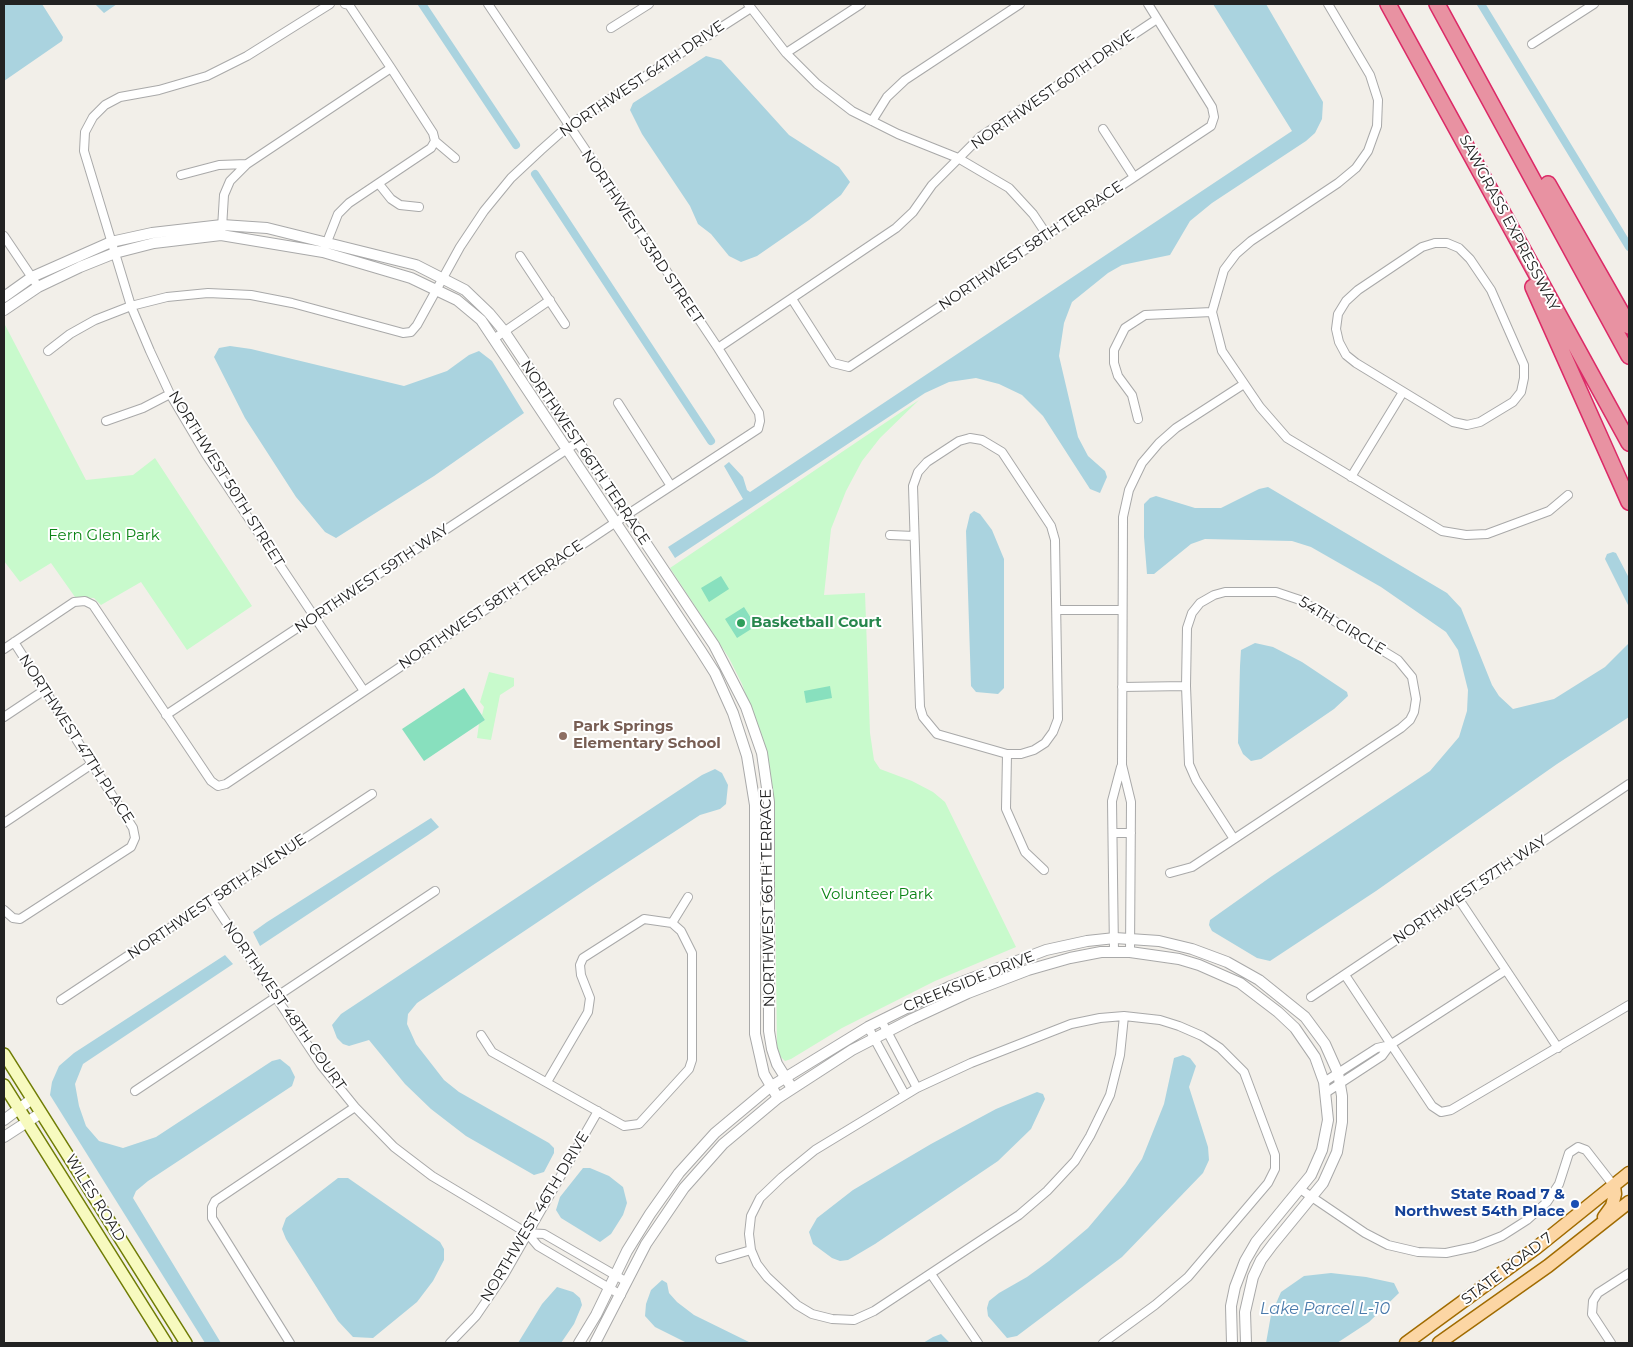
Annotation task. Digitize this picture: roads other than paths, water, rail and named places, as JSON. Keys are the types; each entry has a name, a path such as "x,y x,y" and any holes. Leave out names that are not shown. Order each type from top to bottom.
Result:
{"highway":[{"name":"SAWGRASS EXPRESSWAY","path":"1388,4 1629,443"},
{"path":"1437,4 1629,356"},
{"path":"1460,44 1507,112 1629,326"},
{"path":"1512,227 1532,286 1629,502"}],"main road":[{"name":"WILES ROAD","path":"4,1054 186,1343"},
{"name":"WILES ROAD","path":"4,1085 166,1343"},
{"name":"STATE ROAD 7","path":"1406,1343 1490,1283 1629,1173"},
{"path":"1596,1229 1612,1206 1615,1194 1614,1186"},
{"name":"STATE ROAD 7","path":"1439,1343 1497,1304 1629,1202"}],"street":[{"name":"NORTHWEST 50TH STREET","path":"330,4 247,56 207,76 159,90 120,97 105,105 93,117 85,132 84,151 131,306 170,394 205,452 364,691"},
{"path":"323,252 338,214 349,203 431,148 435,141 434,133 349,5 345,4"},
{"name":"NORTHWEST 53RD STREET","path":"488,4 718,348 759,413 760,421"},
{"path":"611,28 648,4"},
{"path":"786,53 860,4"},
{"path":"872,121 887,97 905,80 1020,4"},
{"path":"1148,4 1157,19"},
{"path":"1328,4 1370,75 1378,100 1378,126 1368,151 1356,168 1338,183 1251,241 1236,254 1224,270 1212,312 1222,351 1272,424 1287,438 1442,531 1466,535 1487,534 1549,511 1568,495"},
{"path":"1532,44 1594,4"},
{"path":"750,6 786,53 816,84 852,110 872,121 958,158 1009,188 1033,214 1047,235"},
{"name":"NORTHWEST 64TH DRIVE","path":"48,352 70,334 95,320 131,306 167,297 208,293 251,295 292,303 404,333 411,332 417,325 436,289 484,211 512,178 568,126 750,6"},
{"name":"NORTHWEST 58TH TERRACE","path":"792,299 834,363 841,366 849,366 1211,126 1214,117 1212,107 1157,19"},
{"name":"NORTHWEST 60TH DRIVE","path":"718,348 896,228 958,158 980,137 1157,19"},
{"path":"221,230 224,195 230,181 247,164 391,68"},
{"path":"1103,128 1134,177"},
{"path":"435,141 455,158"},
{"path":"181,175 219,165 247,164"},
{"path":"379,184 391,199 400,205 420,207"},
{"name":"NORTHWEST 66TH TERRACE","path":"4,297 32,277 111,242 152,233 267,228 327,241 416,265 465,290 504,331 726,665 746,707 762,753 769,802 769,1031 772,1049 784,1077 792,1088"},
{"name":"NORTHWEST 66TH TERRACE","path":"4,310 38,287 115,253 154,243 221,230 323,252 411,278 457,300 481,320 568,449 714,673 733,713 747,756 755,805 755,1034 758,1054 770,1087 778,1098"},
{"path":"4,236 38,287"},
{"path":"1447,243 1459,248 1470,258 1491,290 1524,364 1524,378 1520,392 1513,402 1495,414 1467,425 1453,422 1403,392 1346,355 1339,342 1336,329 1338,314 1346,301 1358,290 1422,247 1447,243"},
{"path":"520,256 565,324"},
{"path":"494,338 550,300"},
{"path":"1138,419 1132,395 1118,376 1114,363 1114,350 1124,328 1145,315 1212,312"},
{"path":"1130,952 1131,802 1122,765 1121,610 1123,517 1128,490 1142,463 1159,443 1176,428 1244,384"},
{"path":"1351,476 1403,392"},
{"path":"106,421 143,408 170,394"},
{"path":"618,404 671,486"},
{"name":"NORTHWEST 58TH TERRACE","path":"166,715 211,781 218,786 226,784 626,515 758,429 760,421"},
{"path":"970,438 992,444 1002,452 1051,526 1056,540 1057,610 1058,719 1045,743 1021,754 1007,754 937,734 923,717 920,707 913,486 922,467 959,441 970,438"},
{"name":"NORTHWEST 59TH WAY","path":"166,715 578,442"},
{"path":"890,535 914,536"},
{"name":"54TH CIRCLE","path":"1170,873 1192,868 1401,728 1410,720 1414,712 1416,699 1412,677 1398,660 1288,595 1276,592 1225,592 1214,595 1200,603 1192,613 1187,628 1186,686 1189,764 1196,780 1234,839"},
{"path":"4,649 74,602 85,601 93,604 166,715"},
{"path":"676,614 688,606"},
{"path":"1057,610 1121,610"},
{"name":"NORTHWEST 47TH PLACE","path":"4,910 13,918 20,919 132,846 135,838 133,828 43,691 14,642"},
{"path":"1122,687 1186,686"},
{"path":"4,717 43,691"},
{"path":"1007,754 1006,809 1025,852 1044,870"},
{"path":"4,822 92,764"},
{"path":"1114,952 1112,801 1122,765"},
{"name":"NORTHWEST 57TH WAY","path":"1311,997 1629,784"},
{"name":"NORTHWEST 58TH AVENUE","path":"61,1000 372,794"},
{"path":"1113,833 1131,833"},
{"path":"135,1091 435,891"},
{"path":"672,923 688,897"},
{"path":"1458,898 1558,1048"},
{"name":"NORTHWEST 48TH COURT","path":"212,901 275,999 321,1065 355,1107 394,1147 432,1176 527,1233 538,1246 621,1295"},
{"path":"481,1035 492,1052 624,1126 639,1124 689,1069 692,1060 692,953 681,931 672,923 644,920 583,958 580,965 581,975 590,998 588,1012 547,1082"},
{"name":"CREEKSIDE DRIVE","path":"579,1343 650,1214 679,1173 715,1133 770,1087 868,1027 951,986 1024,958 1067,945 1115,938 1159,942 1192,949 1227,962 1259,980 1292,1005 1310,1024 1325,1044 1339,1078 1343,1108 1341,1136 1330,1169 1312,1197 1261,1260 1253,1277 1245,1312 1246,1343"},
{"name":"CREEKSIDE DRIVE","path":"594,1343 650,1238 684,1188 723,1144 778,1098 887,1031 968,993 1028,970 1084,954 1130,952 1179,958 1199,964 1240,983 1278,1012 1301,1035 1315,1057 1326,1087 1328,1120 1322,1150 1311,1175 1256,1242 1239,1274 1231,1306 1232,1343"},
{"path":"1326,1087 1339,1078 1382,1056 1390,1045 1506,970"},
{"path":"1345,974 1432,1106 1441,1112 1451,1110 1629,1005"},
{"path":"1103,1343 1116,1335 1188,1277 1268,1183 1276,1168 1275,1155 1244,1072 1220,1048 1202,1036 1160,1020 1124,1016 1100,1018 1071,1024 1026,1040 917,1088 815,1150 760,1198 751,1216 751,1250 767,1277 797,1305 812,1314 832,1319 854,1320 874,1312 1019,1215 1047,1191 1075,1161 1090,1136 1110,1095 1120,1055 1124,1016"},
{"path":"881,1020 917,1088"},
{"path":"868,1027 905,1095"},
{"path":"4,1120 32,1099"},
{"path":"290,1343 212,1218 212,1207 214,1201 355,1107"},
{"name":"NORTHWEST 46TH DRIVE","path":"450,1343 476,1316 504,1276 598,1111"},
{"path":"4,1137 41,1113"},
{"path":"1300,1189 1365,1233 1388,1244 1418,1252 1446,1253 1488,1242 1502,1236 1527,1220 1547,1202 1559,1184 1569,1153 1578,1148 1586,1150 1614,1186"},
{"name":"NORTHWEST 48TH COURT","path":"527,1233 544,1234 627,1282"},
{"path":"720,1259 751,1250"},
{"path":"1611,1343 1592,1314 1594,1301 1598,1293 1629,1273"},
{"path":"931,1274 978,1343"},
{"path":"1116,1335 1121,1343"}],"water":[{"path":"4,4 42,4 63,37 62,41 4,81"},
{"path":"95,4 117,4 104,13"},
{"path":"1213,4 1266,4 1323,102 1322,119 1315,133 1306,141 1212,203 1190,221 1170,255 1122,265 1108,273 1072,302 1064,323 1059,356 1078,437 1088,456 1105,471 1107,477 1100,493 1090,489 1043,416 1022,395 999,384 976,378 949,382 925,393 675,558 668,547 743,499 724,466 729,462 743,477 747,490 750,492 1292,131"},
{"path":"706,56 721,60 789,135 839,167 850,182 841,195 809,220 757,256 741,262 729,256 711,234 698,224 690,206 642,134 630,110 633,103"},
{"path":"230,346 251,349 404,386 447,371 469,355 479,351 492,361 524,413 434,476 336,538 325,532 296,497 245,418 214,357 219,348"},
{"path":"1268,487 1447,593 1461,608 1492,685 1499,696 1513,709 1554,699 1605,667 1629,643 1629,717 1557,764 1376,891 1270,961 1257,958 1212,931 1209,925 1210,920 1272,876 1430,771 1459,737 1467,711 1468,690 1458,650 1446,632 1381,587 1311,547 1292,541 1205,539 1191,544 1154,574 1147,574 1144,504 1150,498 1156,496 1195,508 1221,508 1259,489"},
{"path":"974,511 980,514 992,530 1004,559 1004,688 998,694 976,692 971,686 966,531 970,514"},
{"path":"1616,553 1629,578 1629,607 1605,559 1607,554"},
{"path":"1255,643 1273,647 1302,662 1347,692 1348,696 1334,709 1261,759 1251,761 1243,754 1238,743 1240,666 1241,650"},
{"path":"715,769 722,773 728,785 726,804 720,809 700,815 593,885 417,1003 408,1014 407,1024 416,1044 444,1080 459,1092 549,1143 554,1148 554,1153 544,1172 534,1175 466,1136 431,1109 405,1084 369,1040 349,1046 343,1044 337,1038 332,1025 341,1014 702,775"},
{"path":"431,818 439,827 260,946 253,932"},
{"path":"225,955 233,964 83,1064 75,1084 79,1106 86,1126 99,1141 123,1148 156,1137 272,1061 280,1059 290,1067 295,1077 292,1086 148,1181 136,1191 133,1198 221,1343 205,1343 50,1095 52,1082 59,1066 74,1053"},
{"path":"1183,1055 1190,1058 1196,1066 1189,1087 1208,1147 1209,1160 1203,1173 1122,1257 1017,1336 1007,1338 988,1316 987,1308 989,1301 1049,1261 1088,1228 1125,1184 1142,1159 1164,1104 1174,1058"},
{"path":"1037,1092 1043,1094 1045,1099 1031,1129 998,1161 875,1244 848,1260 840,1261 832,1258 813,1244 809,1232 817,1218 853,1190 931,1144 996,1109"},
{"path":"583,1168 590,1168 609,1176 623,1187 627,1203 623,1215 611,1234 600,1242 561,1218 556,1210 560,1197"},
{"path":"338,1178 348,1178 440,1242 444,1249 444,1260 433,1281 417,1302 373,1338 353,1337 338,1321 286,1239 282,1229 286,1218"},
{"name":"Lake Parcel L-10","path":"1331,1273 1366,1277 1394,1283 1399,1293 1369,1322 1337,1343 1266,1343 1271,1315 1281,1292 1304,1276"},
{"path":"662,1280 667,1283 669,1293 677,1302 694,1315 751,1343 687,1343 655,1327 645,1316 646,1304 651,1290"},
{"path":"557,1287 573,1292 580,1298 582,1305 574,1324 561,1343 518,1343 542,1304"},
{"path":"941,1334 950,1343 923,1343 933,1337"}],"waterway":[{"path":"422,4 516,145"},
{"path":"1481,4 1629,247"},
{"path":"535,174 711,441"}],"place":[{"name":"Basketball Court","path":"741,623"},
{"name":"Park Springs Elementary School","path":"563,736"},
{"name":"State Road 7 & Northwest 54th Place","path":"1575,1204"}],"park label":[{"name":"Fern Glen Park","path":"104,536"},
{"name":"Volunteer Park","path":"877,895"}]}
